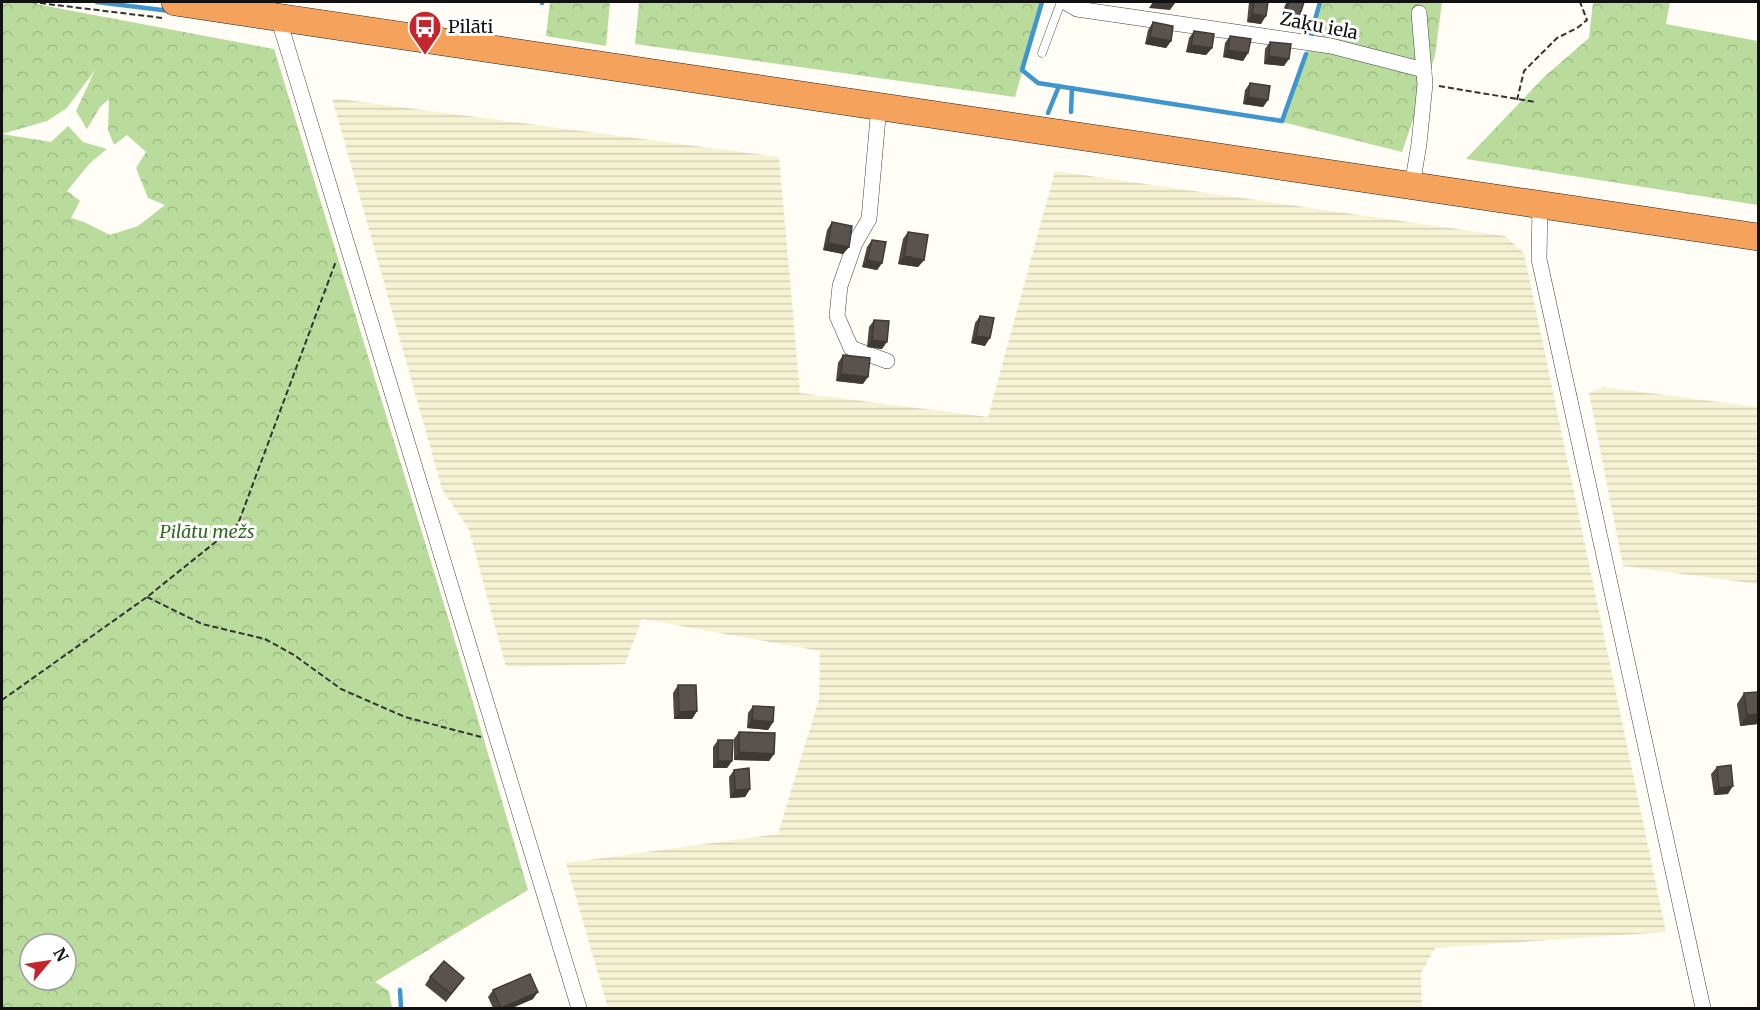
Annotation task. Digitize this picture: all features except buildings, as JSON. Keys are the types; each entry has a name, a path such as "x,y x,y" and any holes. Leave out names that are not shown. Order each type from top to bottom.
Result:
{"highway":[{"path":"173,10 277,13 879,106 1758,237"}],"street":[{"name":"Zaķu iela","path":"1063,2 1077,9 1331,46 1424,77"},
{"path":"277,13 498,740 576,1007"},
{"path":"1412,186 1419,144 1424,77 1419,13"},
{"path":"879,106 869,219 855,243 840,286 837,316 851,348 887,362"},
{"path":"1540,205 1539,259 1703,1008"}],"lane":[{"path":"1042,53 1063,2"}],"path":[{"path":"31,2 173,10"},
{"path":"1517,100 1524,70 1557,38 1578,28 1587,20 1580,2"},
{"path":"1424,77 1517,100 1535,102"},
{"path":"2,700 147,597 238,524 338,258"},
{"path":"147,597 202,624 265,639 294,655 341,689 405,717 498,740"}],"shaded area":[{"path":"332,98 779,157 800,393 988,417 1055,171 1505,236 1524,253 1666,932 1435,948 1421,973 1422,1008 608,1008 566,863 778,834 819,699 820,651 642,619 625,664 506,667 469,530 442,489"},
{"path":"1603,387 1758,407 1758,584 1623,566 1589,393"}],"green space":[{"name":"Pilātu mežs","path":"2,2 25,2 274,49 450,624 528,890 375,982 389,991 392,1008 2,1008","holes":["95,70 76,111 87,129 100,107 109,99 108,130 114,145 127,135 146,152 136,168 148,198 165,205 138,226 110,235 71,218 80,201 67,191 90,163 107,149 83,142 68,126 51,142 2,134 47,121 67,108"]},
{"path":"550,2 610,2 606,46 546,36"},
{"path":"639,2 1042,2 1015,97 635,44"},
{"path":"1320,2 1442,2 1435,56 1402,152 1282,122 1306,54"},
{"path":"1593,2 1670,2 1666,24 1758,41 1758,205 1466,159 1544,77 1589,38"}],"waterway":[{"path":"97,2 170,11"},
{"path":"1042,2 1022,70 1038,83 1282,121 1306,54"},
{"path":"1311,34 1320,2"},
{"path":"1048,113 1059,86"},
{"path":"1071,112 1072,88"},
{"path":"400,990 401,1008"}],"place":[{"name":"Pilāti","path":"425,56"}]}
